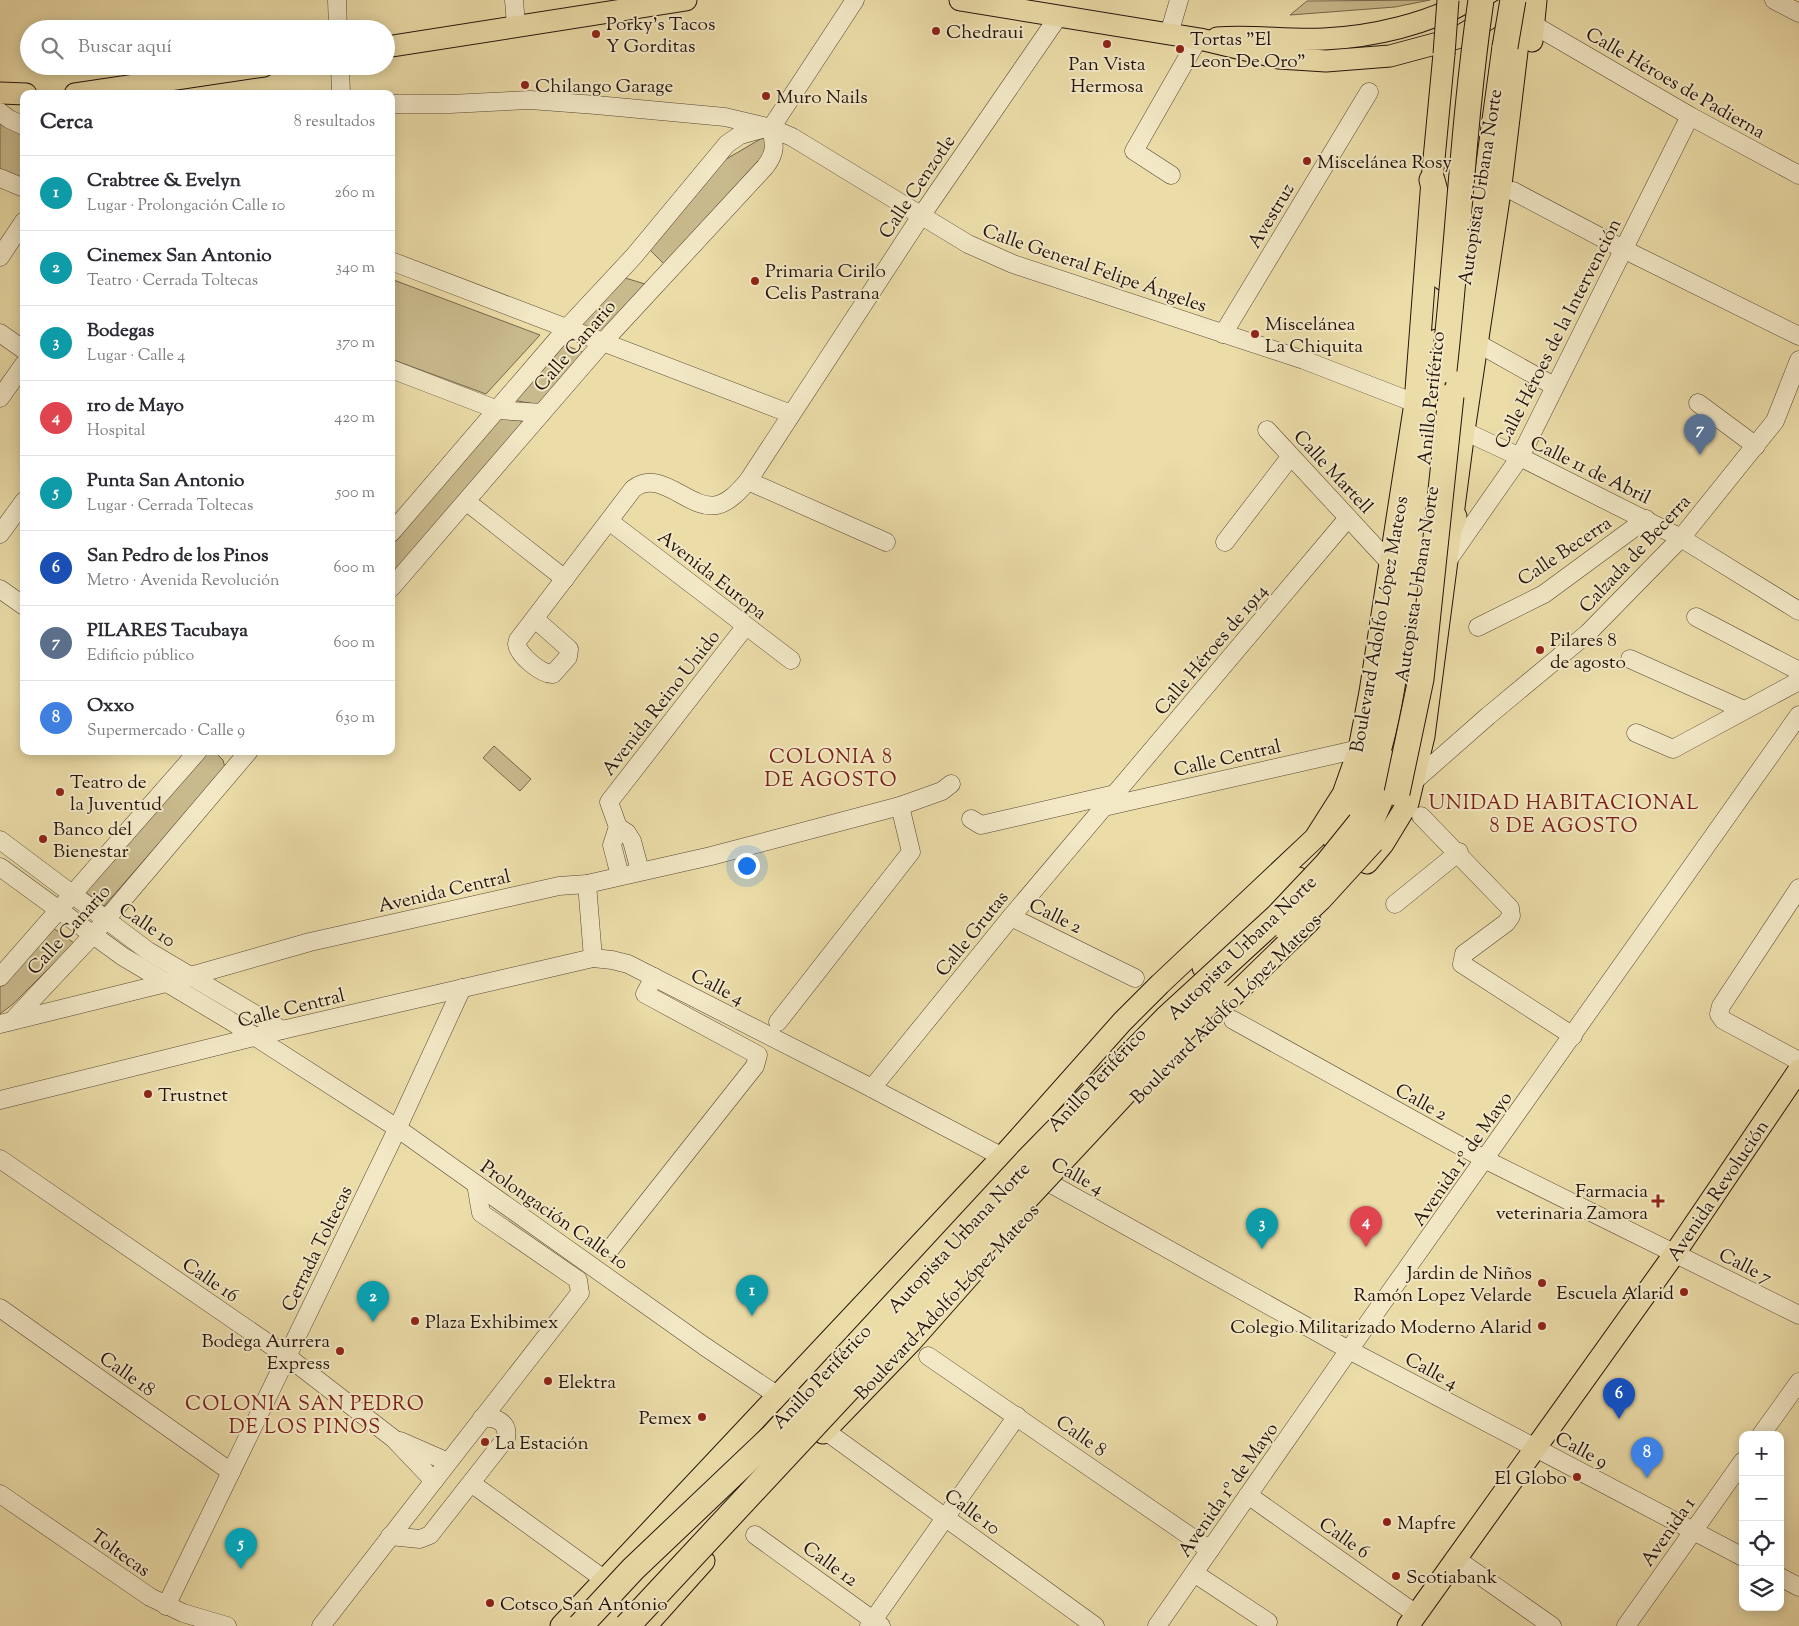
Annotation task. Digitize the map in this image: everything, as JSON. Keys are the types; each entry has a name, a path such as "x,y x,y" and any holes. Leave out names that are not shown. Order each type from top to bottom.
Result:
{"highway":[{"name":"Autopista Urbana Norte","path":"627,1626 1208,1001 1319,899 1372,841 1397,793 1421,679 1460,313 1507,0"},
{"name":"Anillo Periférico","path":"1026,1171 1198,1002 1326,885 1368,828 1396,770 1442,558 1519,35 1512,0"},
{"name":"Autopista Urbana Norte","path":"580,1626 633,1569 773,1436 1028,1160 1167,1018 1277,917 1327,864 1360,823 1382,775 1405,670 1432,478 1457,256 1471,66 1468,1"},
{"name":"Anillo Periférico","path":"589,1626 787,1413 816,1412 1186,984 1285,892 1334,843 1352,819 1375,763 1388,710 1418,502 1444,278 1459,47 1468,1"},
{"path":"1432,180 1440,210 1444,278"},
{"path":"1442,558 1454,517"},
{"path":"1235,914 1285,892"},
{"name":"Anillo Periférico","path":"618,1626 651,1592 787,1413"},
{"path":"634,1626 644,1613 651,1592"}],"main road":[{"path":"395,46 686,0"},
{"path":"960,0 1199,39 1279,58 1326,61 1390,56 1459,47 1519,0"},
{"path":"1454,517 1524,0"},
{"path":"1487,278 1513,191 1519,35 1536,0"},
{"path":"1199,39 1247,36 1324,39 1390,29 1423,20 1468,1"},
{"name":"Boulevard Adolfo López Mateos","path":"646,1626 737,1522 816,1412 911,1342 1026,1171 1122,1022 1315,838 1343,794 1359,749 1390,563 1415,403 1432,180 1468,1"},
{"path":"102,90 203,75"},
{"path":"0,93 20,94"},
{"name":"Boulevard Adolfo López Mateos","path":"561,1626 605,1580 787,1413 1026,1171 1216,1012 1350,883 1383,844 1408,803 1424,736 1442,558"},
{"name":"Avenida Revolución","path":"1412,1620 1675,1253 1799,1070"}],"street":[{"path":"337,0 338,20"},
{"path":"514,0 516,26"},
{"path":"771,128 855,0"},
{"path":"1169,34 1179,0"},
{"path":"1774,0 1799,13"},
{"name":"Calle Cenzotle","path":"609,521 633,489 642,482 654,482 705,504 716,506 731,498 748,481 922,215 1058,17"},
{"name":"Calle Héroes de Padierna","path":"1519,35 1690,116 1799,175"},
{"path":"1171,175 1134,152 1199,39"},
{"path":"340,75 341,90"},
{"name":"Avestruz","path":"1223,334 1368,92"},
{"name":"Calle General Felipe Ángeles","path":"395,104 450,104 530,100 725,117 771,128 792,137 968,244 1013,264 1299,358 1415,403"},
{"path":"0,112 8,120 20,124"},
{"name":"Calle Héroes de la Intervención","path":"1442,558 1520,457 1690,116"},
{"name":"Calle Canario","path":"395,528 567,328 628,262 727,144 740,135 771,128 775,146 774,156 765,167 604,341 395,583"},
{"path":"0,178 20,186"},
{"path":"1513,191 1623,249 1799,336"},
{"path":"0,257 16,230"},
{"path":"395,263 791,414"},
{"path":"0,333 20,347"},
{"path":"1477,343 1554,386"},
{"name":"Calzada de Becerra","path":"1413,782 1588,632 1682,538 1756,446 1778,415 1799,360"},
{"path":"0,398 20,370"},
{"path":"395,371 498,410 542,413"},
{"path":"1698,403 1756,446"},
{"name":"Calle Martell","path":"1267,430 1390,563"},
{"name":"Calle 11 de Abril","path":"1464,432 1520,457 1682,538 1799,611"},
{"path":"1225,542 1291,456"},
{"path":"748,481 886,542"},
{"path":"467,502 565,579"},
{"path":"0,534 20,506"},
{"name":"Calle Héroes de 1914","path":"1104,807 1348,518"},
{"name":"Calle Becerra","path":"1478,627 1544,594 1646,520"},
{"path":"535,619 609,521"},
{"name":"Avenida Europa","path":"609,521 791,660"},
{"path":"0,589 20,603"},
{"path":"1696,616 1799,671"},
{"name":"Avenida Reino Unido","path":"618,828 609,802 746,627"},
{"path":"1630,659 1744,710"},
{"path":"1636,733 1673,749 1799,681"},
{"name":"Avenida 1º de Mayo","path":"1158,1626 1349,1350 1486,1160 1799,715"},
{"name":"Calle Central","path":"1104,807 1359,749"},
{"name":"Calle Canario","path":"0,977 194,755"},
{"name":"Calle Canario","path":"7,1022 92,936 239,755"},
{"name":"Avenida Central","path":"7,1022 166,983 310,942 559,886 587,884 711,856 900,806 942,791 951,784"},
{"path":"971,819 981,825 1115,794"},
{"path":"778,1022 911,852 900,806"},
{"name":"Calle Grutas","path":"872,1088 1011,917 1104,807"},
{"path":"1421,816 1459,852 1510,908 1511,916 1506,923 1464,954 1462,964 1573,1036"},
{"path":"620,876 612,845 618,828 628,834 632,841 640,871"},
{"name":"Calle 10","path":"0,840 71,896 148,951 282,1030"},
{"path":"1395,904 1459,852"},
{"name":"Calle 10","path":"0,867 92,936 256,1038"},
{"path":"587,884 593,958"},
{"path":"1799,888 1721,1006 1719,1014 1723,1020 1799,1061"},
{"name":"Calle 2","path":"1011,917 1135,978"},
{"name":"Calle 4","path":"593,958 628,964 872,1088 1349,1350 1534,1448"},
{"name":"Calle Central","path":"0,1100 256,1038 282,1030 593,958"},
{"path":"611,1248 755,1066 758,1055 645,994 654,977"},
{"name":"Cerrada Toltecas","path":"166,1606 288,1357 462,988"},
{"path":"223,1046 232,1034 228,1020"},
{"name":"Calle 2","path":"1233,1020 1486,1160 1675,1253"},
{"name":"Prolongación Calle 10","path":"256,1038 397,1128 704,1346 787,1413 816,1412"},
{"name":"Calle 16","path":"0,1159 288,1357 394,1439 434,1480"},
{"path":"321,1626 580,1293 578,1280 481,1212 476,1184"},
{"name":"Calle 7","path":"1675,1253 1799,1315"},
{"name":"Calle 18","path":"0,1308 231,1472"},
{"name":"Calle 8","path":"928,1356 1210,1550"},
{"path":"1765,1431 1799,1382"},
{"name":"Calle 10","path":"816,1412 945,1518 1095,1626"},
{"path":"874,1624 945,1518 1017,1416"},
{"path":"390,1536 409,1536 420,1539 430,1535 471,1483 506,1438 508,1430 499,1420 491,1417 482,1418"},
{"name":"Calle 16","path":"394,1439 448,1462"},
{"name":"Calle 9","path":"1534,1448 1739,1555"},
{"name":"Avenida 1","path":"1626,1626 1739,1467"},
{"path":"471,1483 605,1580"},
{"name":"Toltecas","path":"0,1494 150,1598 166,1606 227,1626"},
{"name":"Calle 6","path":"1248,1495 1412,1620"},
{"path":"404,1519 409,1536"},
{"name":"Calle 12","path":"755,1535 874,1624"},
{"path":"1456,1558 1552,1626"},
{"path":"1194,1573 1268,1622"},
{"path":"1784,1579 1799,1587"}],"shaded area":[{"path":"1430,0 1395,7 1290,15 1307,1"},
{"path":"0,119 20,129 20,184 0,176"},
{"path":"764,137 767,138 767,151 666,266 646,246 716,165"},
{"path":"622,277 645,284 645,287 606,333 578,326"},
{"path":"395,281 540,335 486,394 395,360"},
{"path":"560,343 587,354 540,405 512,400"},
{"path":"496,417 527,422 395,574 395,531"},
{"path":"494,746 531,779 520,791 483,758"},
{"path":"199,755 218,755 223,760 225,768 104,906 80,888"},
{"path":"49,925 74,943 13,1004 0,1014 0,981"}],"place":[{"name":"Chedraui","path":"936,31"},
{"name":"Porky's Tacos Y Gorditas","path":"596,34"},
{"name":"Pan Vista Hermosa","path":"1107,44"},
{"name":"Tortas \"El Leon De Oro\"","path":"1180,49"},
{"name":"Chilango Garage","path":"525,85"},
{"name":"Muro Nails","path":"766,96"},
{"name":"Miscelánea Rosy","path":"1307,161"},
{"name":"Primaria Cirilo Celis Pastrana","path":"755,281"},
{"name":"Miscelánea La Chiquita","path":"1255,334"},
{"name":"PILARES Tacubaya","path":"1700,455"},
{"name":"Pilares 8 de agosto","path":"1540,650"},
{"name":"Teatro de la Juventud","path":"60,792"},
{"name":"Banco del Bienestar","path":"43,839"},
{"name":"Trustnet","path":"148,1094"},
{"name":"Farmacia veterinaria Zamora","path":"1658,1201"},
{"name":"1ro de Mayo","path":"1366,1247"},
{"name":"Bodegas","path":"1262,1249"},
{"name":"Jardin de Niños Ramón Lopez Velarde","path":"1542,1283"},
{"name":"Escuela Alarid","path":"1684,1292"},
{"name":"Crabtree & Evelyn","path":"752,1316"},
{"name":"Plaza Exhibimex","path":"415,1321"},
{"name":"Cinemex San Antonio","path":"373,1322"},
{"name":"Colegio Militarizado Moderno Alarid","path":"1542,1326"},
{"name":"Bodega Aurrera Express","path":"340,1351"},
{"name":"Elektra","path":"548,1381"},
{"name":"Pemex","path":"702,1417"},
{"name":"San Pedro de los Pinos","path":"1619,1419"},
{"name":"La Estación","path":"485,1442"},
{"name":"El Globo","path":"1577,1477"},
{"name":"Oxxo","path":"1647,1478"},
{"name":"Mapfre","path":"1387,1522"},
{"name":"Punta San Antonio","path":"241,1569"},
{"name":"Scotiabank","path":"1396,1576"},
{"name":"Cotsco San Antonio","path":"490,1603"}],"district":[{"name":"COLONIA 8 DE AGOSTO","path":"831,768"},
{"name":"UNIDAD HABITACIONAL 8 DE AGOSTO","path":"1564,814"},
{"name":"COLONIA SAN PEDRO DE LOS PINOS","path":"305,1414"}]}
